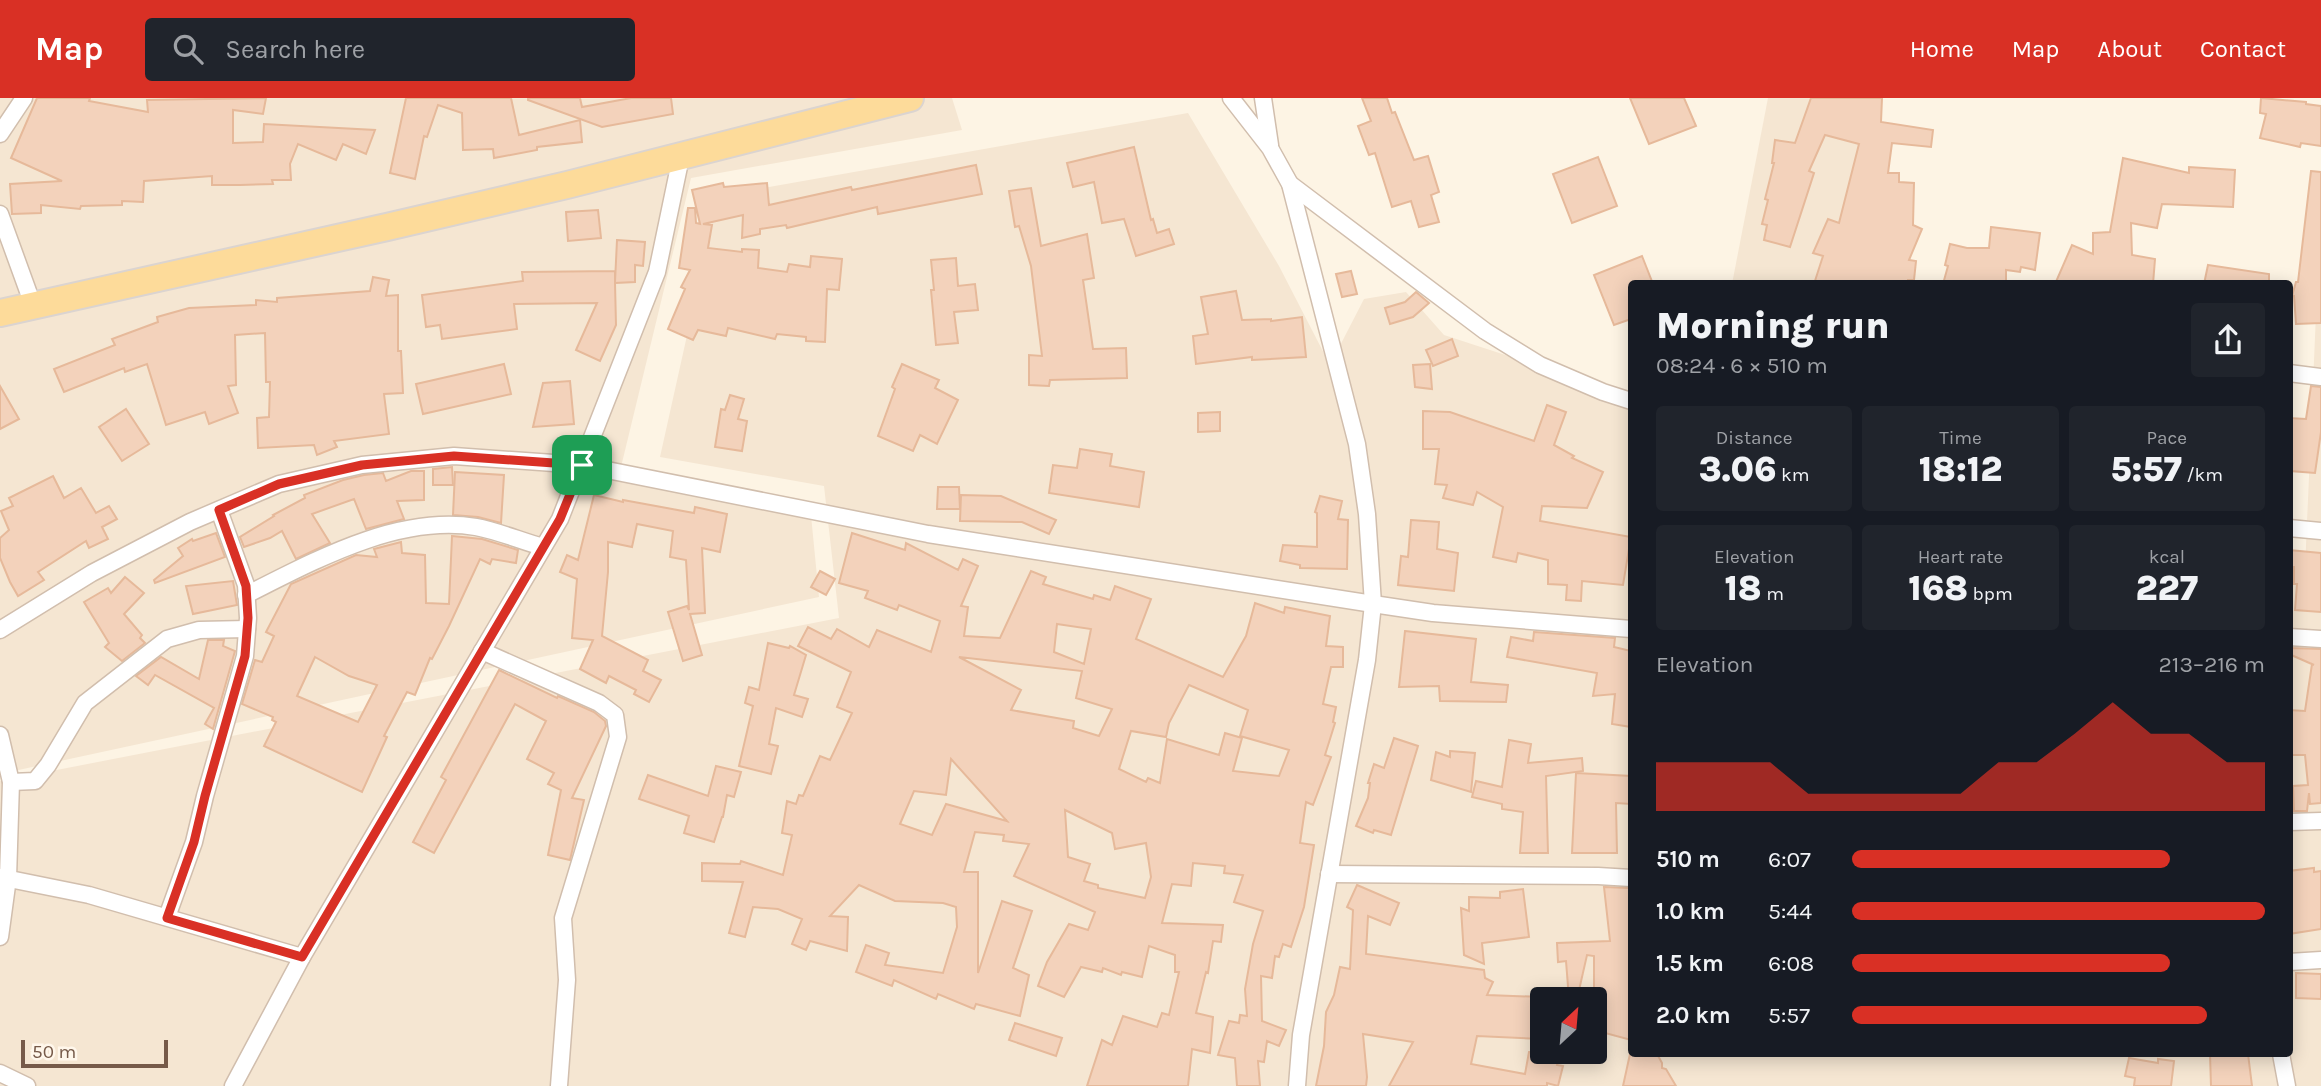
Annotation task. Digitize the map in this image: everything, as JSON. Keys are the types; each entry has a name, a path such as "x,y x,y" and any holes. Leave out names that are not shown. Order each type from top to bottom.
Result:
{"main road":[{"path":"0,313 387,228 911,98"}],"street":[{"path":"0,134 24,98"},
{"path":"1231,98 1270,148 1290,184 1357,444 1367,514 1373,604 1367,660 1301,1035 1297,1086"},
{"path":"1263,98 1270,148"},
{"path":"233,1086 302,957 560,519 657,272 681,157"},
{"path":"1290,184 1485,331 1540,365 1628,400"},
{"path":"0,214 33,305"},
{"path":"2293,374 2321,377"},
{"path":"0,630 92,573 190,522 279,484 362,465 454,456 582,465 928,534 1433,613 1628,629"},
{"path":"167,918 194,842 245,656 246,586 219,510"},
{"path":"246,595 317,560 406,528 436,524 476,527 543,547"},
{"path":"2293,528 2321,531"},
{"path":"11,782 35,781 48,765 85,703 167,639 199,630 247,629"},
{"path":"2293,637 2321,639"},
{"path":"482,651 599,704 615,715 617,726 618,737 564,918 567,980 559,1086"},
{"path":"0,735 11,782 0,937"},
{"path":"2293,821 2321,821"},
{"path":"1329,874 1628,878"},
{"path":"4,878 89,895 302,957"},
{"path":"2293,962 2321,960"},
{"path":"2282,1057 2287,1086"},
{"path":"0,1073 27,1086"}],"shaded area":[{"path":"0,98 952,98 962,130 691,178 621,467 810,505 819,597 0,774"},
{"path":"1768,98 1875,98 1870,280 1733,280"},
{"path":"1188,113 1279,266 1330,365 1364,299 1406,292 1444,335 1628,395 1628,1057 2293,1057 2293,568 2305,569 2321,198 2321,1086 0,1086 0,781 839,618 824,486 660,457 718,196"}],"building":[{"path":"37,98 90,98 89,101 148,112 147,100 266,98 263,114 233,110 233,143 263,142 264,124 375,130 366,154 343,144 336,160 298,144 290,164 291,180 272,180 273,184 240,185 212,185 212,176 144,181 143,202 122,201 122,205 81,206 80,209 41,205 41,213 12,214 10,184 62,181 11,158"},
{"path":"406,98 511,98 519,135 580,120 582,142 537,147 537,150 494,158 493,149 463,150 462,113 438,105 427,137 424,136 415,179 390,173"},
{"path":"528,98 580,98 582,107 631,98 671,98 673,114 602,127"},
{"path":"1362,98 1387,98 1414,160 1428,156 1439,192 1431,195 1439,222 1419,227 1411,201 1392,207 1375,153 1369,155 1358,126 1371,121"},
{"path":"1630,98 1684,98 1696,126 1649,144"},
{"path":"1811,98 1882,98 1881,122 1933,130 1931,147 1892,143 1888,173 1899,173 1899,182 1914,183 1913,225 1922,229 1909,260 1916,261 1914,280 1815,280 1823,256 1813,253 1828,219 1839,223 1859,144 1825,135 1809,171 1814,173 1790,247 1764,240 1767,225 1762,224 1774,163 1775,140 1795,143"},
{"path":"2261,98 2321,106 2321,146 2301,143 2300,147 2260,138 2266,114 2260,113"},
{"path":"1134,147 1151,220 1153,219 1157,233 1169,229 1174,244 1136,256 1124,219 1102,223 1094,182 1073,187 1067,163"},
{"path":"1598,157 1617,206 1572,223 1553,174"},
{"path":"2123,158 2189,173 2189,167 2235,170 2233,207 2162,204 2157,228 2131,223 2132,255 2155,259 2153,280 2057,280 2072,245 2093,254 2093,233 2110,232"},
{"path":"976,165 982,194 878,214 877,207 787,228 786,225 760,229 760,234 742,238 743,215 703,224 712,225 708,248 742,252 742,249 759,250 758,268 787,272 789,264 810,267 811,256 842,259 839,290 827,289 825,342 806,341 806,337 777,334 775,339 728,328 726,336 698,330 693,340 668,329 685,289 681,287 690,270 679,268 688,208 695,208 696,223 700,224 692,190 723,183 724,187 767,183 769,205 851,187 852,190"},
{"path":"2311,171 2321,172 2321,323 2296,324 2293,292 2298,282"},
{"path":"1031,188 1041,246 1087,234 1094,278 1083,280 1093,349 1126,348 1127,378 1050,380 1049,386 1029,385 1029,355 1042,356 1031,266 1019,226 1015,227 1009,191"},
{"path":"598,210 601,238 568,241 566,212"},
{"path":"1991,227 2040,233 2035,270 2021,267 2020,272 2006,270 2006,280 1944,280 1950,244 1967,248 1989,248"},
{"path":"617,240 645,242 643,266 635,265 635,282 615,283 616,325 600,361 576,350 597,303 514,304 517,329 442,339 440,325 426,327 422,295 523,281 522,272 615,271 615,282"},
{"path":"1642,256 1651,280 1628,280 1628,320 1614,325 1594,275"},
{"path":"956,258 958,286 975,284 978,310 954,312 958,343 936,345 931,260"},
{"path":"2208,265 2269,274 2269,280 2205,280"},
{"path":"1351,271 1357,294 1342,297 1336,274"},
{"path":"373,277 389,280 386,296 398,295 398,351 401,351 403,393 384,394 389,434 334,441 337,447 317,455 314,445 258,448 257,418 269,417 270,382 266,382 265,333 235,335 236,385 228,386 238,413 209,424 205,412 166,425 147,364 125,372 124,368 64,392 54,369 115,345 112,339 158,322 157,317 189,308 256,305 256,300 277,302 277,298 370,291"},
{"path":"1236,291 1242,320 1271,321 1302,317 1306,357 1252,360 1252,357 1196,364 1193,336 1208,334 1201,297"},
{"path":"1416,292 1429,303 1413,317 1390,324 1385,308 1405,302"},
{"path":"1452,339 1458,356 1433,366 1426,350"},
{"path":"504,364 511,394 423,414 416,384"},
{"path":"902,364 939,380 935,388 958,400 937,444 920,435 913,451 878,436 895,389 892,387"},
{"path":"1430,364 1432,389 1415,387 1413,365"},
{"path":"570,381 574,424 533,427 543,383"},
{"path":"0,386 19,419 0,429"},
{"path":"2311,386 2321,387 2321,432 2315,473 2293,471 2293,418 2306,419"},
{"path":"730,395 744,399 738,419 747,421 742,451 715,447 721,409 725,410"},
{"path":"1547,405 1566,412 1554,445 1574,456 1572,458 1603,472 1587,508 1542,506 1540,521 1628,536 1623,585 1582,581 1581,601 1566,600 1567,585 1548,584 1548,560 1518,553 1516,562 1493,557 1503,507 1477,492 1473,505 1443,498 1447,485 1435,484 1439,449 1423,449 1423,411 1450,412 1534,441"},
{"path":"126,409 149,444 122,461 99,427"},
{"path":"1220,412 1220,431 1198,432 1198,413"},
{"path":"1080,449 1112,454 1110,466 1144,472 1139,507 1049,493 1053,465 1077,468"},
{"path":"452,467 453,485 433,485 433,469"},
{"path":"411,471 424,471 424,500 397,501 404,519 366,529 354,499 312,514 330,543 296,559 282,531 244,547 240,537 305,498 304,495 364,475 383,473 386,481"},
{"path":"455,472 504,475 501,523 478,517 453,515"},
{"path":"53,476 64,498 81,488 96,513 109,506 117,519 102,527 108,539 89,548 86,541 38,572 44,580 18,596 0,558 0,538 9,530 1,511 13,506 9,498"},
{"path":"938,487 959,487 960,509 937,509"},
{"path":"594,495 694,513 695,507 727,514 720,552 702,548 705,613 690,614 702,655 683,661 668,612 687,606 689,610 686,560 670,557 673,531 637,524 632,547 608,542 602,636 648,660 643,671 661,680 649,702 634,694 636,690 609,676 606,683 580,669 593,640 572,638 577,579 560,572 567,555 578,560"},
{"path":"961,495 1001,496 1056,520 1049,534 1022,522 960,521"},
{"path":"1320,496 1342,501 1338,519 1348,520 1347,569 1300,568 1300,565 1280,561 1283,545 1317,547 1315,512"},
{"path":"1411,520 1439,522 1437,549 1458,553 1454,591 1398,585 1401,556 1408,557"},
{"path":"216,533 225,557 155,583 154,580 183,556 178,548 192,539 193,541"},
{"path":"852,533 905,550 906,543 958,570 963,559 978,566 961,606 968,607 964,636 1000,638 1031,571 1046,577 1043,584 1093,599 1094,595 1110,600 1115,586 1151,599 1136,639 1223,677 1246,636 1255,603 1284,613 1285,607 1330,616 1326,646 1343,647 1343,667 1331,667 1323,704 1336,707 1335,723 1325,755 1331,757 1313,805 1306,802 1300,843 1314,845 1304,907 1291,947 1283,944 1279,957 1275,956 1272,978 1261,976 1262,1021 1286,1030 1279,1046 1267,1041 1264,1062 1258,1061 1260,1086 1237,1086 1235,1058 1218,1055 1229,1021 1239,1023 1240,1015 1247,1016 1245,989 1253,944 1263,911 1234,902 1243,875 1224,873 1225,866 1193,863 1191,886 1172,884 1162,923 1223,925 1221,942 1213,941 1208,973 1206,972 1196,1013 1213,1017 1210,1053 1192,1049 1188,1086 1087,1086 1102,1040 1112,1045 1123,1016 1157,1027 1162,1013 1169,1015 1179,972 1175,972 1175,955 1149,946 1142,977 1122,972 1121,975 1103,968 1102,972 1081,967 1064,997 1038,986 1047,962 1069,924 1088,930 1095,912 1014,876 1029,844 1003,841 1004,835 975,832 964,872 978,872 978,973 1002,901 1032,911 1013,968 1029,975 1020,1016 976,1004 974,1009 938,994 936,999 894,980 892,986 856,972 866,945 889,953 885,965 943,973 957,927 956,907 943,903 895,901 859,885 830,916 848,917 847,951 810,941 806,950 792,944 802,919 778,909 753,907 745,937 729,933 743,882 702,881 702,863 740,864 741,861 783,875 792,835 782,833 787,801 796,804 799,795 803,796 820,756 830,760 852,713 837,707 851,672 798,646 808,627 831,639 837,629 869,647 877,630 931,652 940,621 899,605 897,610 865,598 868,591 839,583","holes":["1057,624 1091,629 1084,664 1054,652","959,657 1082,671 1076,698 1112,709 1099,736 1073,728 1074,721 1011,710 1021,690","1189,685 1248,710 1240,736 1289,750 1279,776 1233,771 1242,738 1225,733 1219,755 1167,739 1160,783 1148,778 1146,782 1119,769 1131,731 1166,737 1169,723","951,759 1007,821 946,804 932,835 900,824 914,791 946,795","1065,810 1112,833 1115,849 1146,843 1151,877 1145,898 1098,888 1098,885 1084,881 1090,864 1068,857"]},
{"path":"452,536 482,539 518,550 516,563 492,559 490,564 480,559 449,626 432,659 430,658 415,695 407,692 384,736 387,737 362,792 264,746 276,722 272,720 273,717 242,704 255,660 262,662 274,636 266,632 291,584 356,555 377,557 374,549 401,542 402,553 425,555 426,603 449,604","holes":["315,657 349,676 377,685 358,722 297,696"]},
{"path":"2293,550 2321,553 2321,612 2295,610 2297,584 2294,584"},
{"path":"820,571 835,579 826,595 811,587"},
{"path":"125,577 144,593 124,614 142,635 140,638 145,643 122,661 105,647 109,643 84,602 108,588 111,593"},
{"path":"233,581 237,605 193,614 186,586"},
{"path":"1405,631 1476,639 1471,682 1508,685 1506,702 1440,701 1439,686 1399,687"},
{"path":"1534,632 1615,638 1614,647 1628,650 1628,727 1612,724 1615,694 1593,696 1597,673 1507,657 1511,637 1533,641"},
{"path":"208,640 224,640 223,646 235,651 213,729 205,724 214,708 155,675 148,685 136,676 161,657 199,679"},
{"path":"768,643 789,648 790,646 806,655 794,695 808,699 802,717 776,708 769,744 778,746 771,774 739,766 753,706 745,703 749,687 759,690"},
{"path":"2293,648 2321,649 2321,803 2310,804 2309,793 2307,811 2294,811 2293,786 2308,785 2305,755 2293,755 2293,710 2305,711 2312,664 2293,656"},
{"path":"499,670 557,698 558,696 594,712 605,721 606,726 572,798 584,800 570,860 548,855 561,790 548,784 554,773 527,759 546,721 515,704 434,853 413,842 446,780 441,777"},
{"path":"1394,738 1418,746 1391,835 1374,830 1373,833 1356,826 1368,798 1368,783 1374,764 1384,768"},
{"path":"1509,740 1531,744 1528,763 1582,758 1583,771 1546,776 1548,853 1520,853 1523,812 1502,809 1502,804 1472,797 1476,781 1502,787"},
{"path":"1450,751 1475,753 1471,792 1431,780 1436,752 1450,757"},
{"path":"716,766 741,772 734,797 727,795 714,842 684,833 689,816 639,799 648,775 708,796"},
{"path":"1576,773 1628,776 1628,804 1616,803 1617,853 1572,853"},
{"path":"2314,868 2314,872 2321,871 2321,929 2293,933 2293,871"},
{"path":"1357,885 1399,903 1390,925 1368,916 1366,954 1484,970 1485,978 1493,982 1487,995 1530,997 1530,1038 1477,1036 1471,1064 1525,1074 1530,1052 1530,1064 1563,1066 1558,1086 1547,1083 1547,1086 1389,1086 1413,1042 1363,1034 1366,1086 1316,1086 1324,1046 1326,1012 1334,995 1340,967 1350,969 1353,910 1347,907"},
{"path":"1604,887 1628,888 1628,1039 1607,1034 1607,987 1594,987 1594,956 1587,955 1580,987 1568,987 1566,961 1558,962 1557,943 1610,941"},
{"path":"1523,889 1529,937 1482,943 1484,964 1464,955 1461,908 1469,911 1469,897 1500,898 1500,892"},
{"path":"2296,973 2321,974 2321,999 2296,998"},
{"path":"1015,1023 1062,1038 1056,1056 1009,1040"},
{"path":"1629,1057 1659,1057 1662,1068 1666,1069 1676,1086 1623,1086"},
{"path":"2210,1057 2248,1057 2252,1086 2211,1086"},
{"path":"2129,1058 2158,1063 2158,1059 2174,1061 2171,1086 2134,1086 2135,1078 2125,1076"}],"route":[{"path":"454,456 582,465 560,519 302,957 167,918 194,842 245,656 248,618 246,586 219,510 279,484 362,465 454,456"}]}
